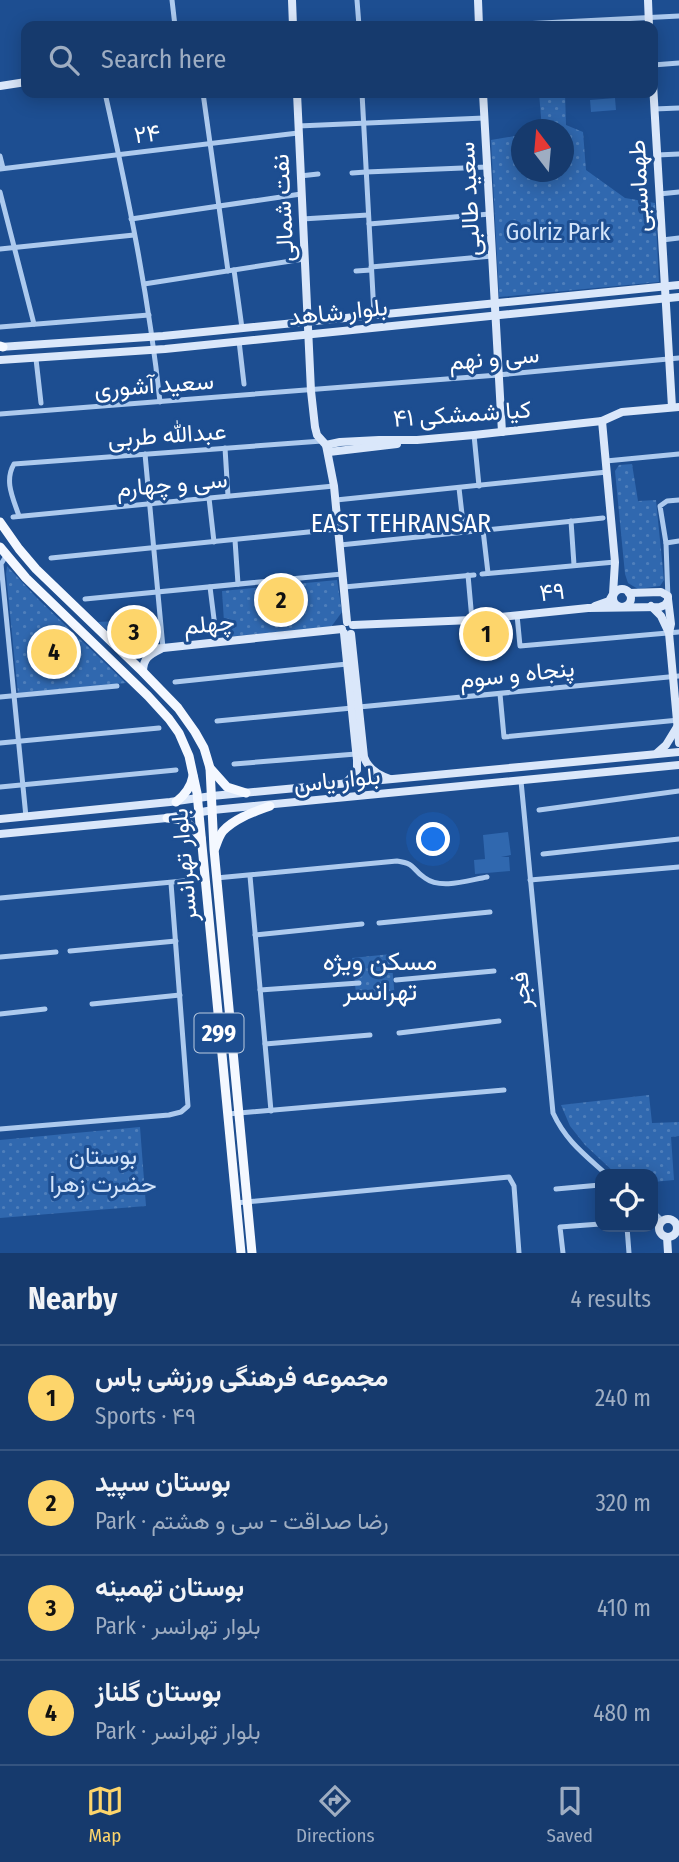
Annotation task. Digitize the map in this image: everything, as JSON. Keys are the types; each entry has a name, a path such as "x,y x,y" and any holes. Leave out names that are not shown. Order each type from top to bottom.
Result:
{"main road":[{"name":"بلوار تهرانسر","path":"0,522 36,569 184,715 195,732 209,765 241,1253"},
{"name":"بلوار تهرانسر","path":"0,547 3,561 50,602 169,719 179,733 189,756 198,799 205,880 252,1253"},
{"path":"193,771 198,779 205,779 209,765"},
{"path":"209,765 227,787 246,793"},
{"path":"176,802 191,785 193,771"},
{"path":"214,849 222,832 231,825 270,806"},
{"path":"167,818 181,818 201,838"}],"street":[{"path":"172,0 174,21"},
{"path":"292,0 293,21"},
{"path":"357,0 359,21"},
{"path":"478,0 480,21"},
{"path":"648,0 649,21"},
{"path":"654,21 679,16"},
{"path":"658,65 679,63"},
{"path":"0,86 21,83"},
{"path":"106,98 144,284 160,402"},
{"path":"204,98 219,206 242,328"},
{"name":"نفت شمالی","path":"297,98 311,391 315,427 317,435 326,446 336,500 360,754"},
{"path":"362,98 374,314"},
{"name":"سعید طالبی","path":"483,98 502,432"},
{"name":"طهماسبی","path":"654,98 665,298"},
{"path":"654,109 679,108"},
{"name":"۲۴","path":"2,169 364,123 484,118"},
{"path":"657,155 679,154"},
{"path":"0,156 2,169"},
{"path":"352,173 487,167"},
{"path":"300,176 318,174"},
{"path":"0,192 34,324"},
{"path":"659,194 679,192"},
{"path":"131,219 301,194"},
{"path":"369,224 489,214"},
{"path":"302,219 368,215"},
{"path":"0,249 134,235"},
{"path":"662,240 679,238"},
{"path":"356,271 492,256"},
{"path":"144,284 304,259"},
{"name":"بلوار شاهد","path":"1,347 153,337 679,285"},
{"name":"بلوار شاهد","path":"0,360 155,350 679,297"},
{"path":"665,298 675,407"},
{"path":"0,327 149,315"},
{"path":"239,341 244,384"},
{"name":"سی و نهم","path":"311,391 679,358"},
{"path":"36,359 41,403"},
{"name":"سعید آشوری","path":"0,414 311,391"},
{"name":"۴۱ کیا شمشکی","path":"326,446 380,447 417,440 602,421 622,412 675,407"},
{"path":"602,421 615,562 613,599 614,603 622,607 630,601 615,562"},
{"path":"474,435 479,486"},
{"name":"عبدالله طربی","path":"9,476 14,464 225,448 326,446"},
{"path":"225,448 228,496"},
{"path":"143,672 147,656 163,648 145,454"},
{"path":"606,461 679,454"},
{"path":"336,500 607,472"},
{"path":"0,477 9,476"},
{"name":"سی و چهارم","path":"9,476 16,516 334,486"},
{"path":"459,488 464,532"},
{"path":"208,498 214,542"},
{"path":"650,606 663,607 667,604 669,588 660,506 667,501 679,500"},
{"path":"340,545 603,518"},
{"path":"571,521 574,565"},
{"path":"51,558 338,529"},
{"path":"483,530 485,574 615,562"},
{"path":"234,540 238,584"},
{"path":"666,543 679,541"},
{"path":"3,561 3,610 10,652 26,817"},
{"path":"85,599 342,574"},
{"path":"344,587 471,575 472,620"},
{"path":"210,587 217,643"},
{"path":"669,588 679,587"},
{"path":"588,608 609,601 621,589 661,592 668,598 671,624 669,633"},
{"path":"650,606 661,616 669,633 676,676 679,743"},
{"name":"۴۹","path":"348,629 588,608 650,606"},
{"path":"517,615 520,646 679,632"},
{"name":"چهلم","path":"118,648 163,648 348,629"},
{"path":"0,653 10,652"},
{"path":"175,682 351,664"},
{"name":"پنجاه و سوم","path":"217,721 676,676"},
{"path":"0,697 117,686"},
{"path":"500,694 504,737 678,724"},
{"path":"657,754 666,745 678,724"},
{"path":"0,743 159,728"},
{"name":"بلوار یاس","path":"198,799 679,752"},
{"path":"234,764 360,754"},
{"path":"360,754 366,764 380,776 392,779"},
{"path":"345,784 357,770 360,754"},
{"name":"بلوار یاس","path":"0,834 167,818 213,810 679,765"},
{"path":"520,767 521,781"},
{"path":"0,787 176,770"},
{"name":"فجر","path":"521,781 553,1112 561,1130 573,1145 601,1169"},
{"path":"539,810 679,791"},
{"path":"0,819 198,799"},
{"path":"543,854 679,839"},
{"path":"216,878 397,861 409,863 433,883 487,877"},
{"path":"530,880 679,867"},
{"path":"250,876 271,1111"},
{"path":"0,898 205,880"},
{"path":"0,1129 169,1115 181,1112 188,1105 171,883"},
{"path":"379,923 490,912"},
{"path":"255,935 362,925"},
{"path":"70,951 176,941"},
{"path":"0,957 56,952"},
{"path":"396,980 494,971"},
{"path":"260,990 359,983"},
{"path":"92,1004 180,995"},
{"path":"0,1014 45,1009"},
{"path":"399,1033 499,1021"},
{"path":"265,1044 370,1035"},
{"path":"233,1114 504,1090"},
{"path":"236,1203 509,1177 514,1186 519,1253"},
{"path":"556,1189 595,1185"},
{"path":"658,1217 663,1221"},
{"path":"658,1221 668,1219 676,1221 676,1231 672,1235 662,1235 659,1225 663,1221"},
{"path":"563,1253 560,1227 595,1224"},
{"path":"627,1232 629,1253"},
{"path":"667,1237 668,1253"}],"green space":[{"name":"Golriz Park","path":"539,98 565,98 566,119 541,119"},
{"path":"615,98 616,110 591,112 590,100"},
{"name":"Golriz Park","path":"574,128 583,132 586,170 625,198 655,203 659,282 499,297 491,140 511,137 511,182 574,182"},
{"path":"632,464 638,501 656,500 664,580 660,586 638,589 628,583 625,574 615,471 619,465"},
{"path":"7,566 38,599 126,683 18,694"},
{"path":"337,580 342,612 331,627 225,637 222,591"},
{"path":"158,620 158,635 154,643 124,645 98,622"},
{"path":"508,832 511,855 501,857 509,857 510,871 475,874 474,860 485,859 483,835"},
{"path":"391,954 395,999 357,1002 352,958"},
{"path":"649,1095 652,1123 679,1122 679,1136 671,1137 674,1180 658,1182 658,1169 611,1169 585,1145 570,1126 561,1105"},
{"name":"بوستان حضرت زهرا","path":"140,1127 146,1206 0,1218 0,1140"}],"place":[{"name":"بوستان سپید","path":"281,600"},
{"name":"بوستان تهمینه","path":"134,632"},
{"name":"مجموعه فرهنگی ورزشی یاس","path":"486,634"},
{"name":"بوستان گلناز","path":"54,652"}],"district":[{"name":"EAST TEHRANSAR","path":"401,523"},
{"name":"مسکن ویژه تهرانسر","path":"380,976"}]}
